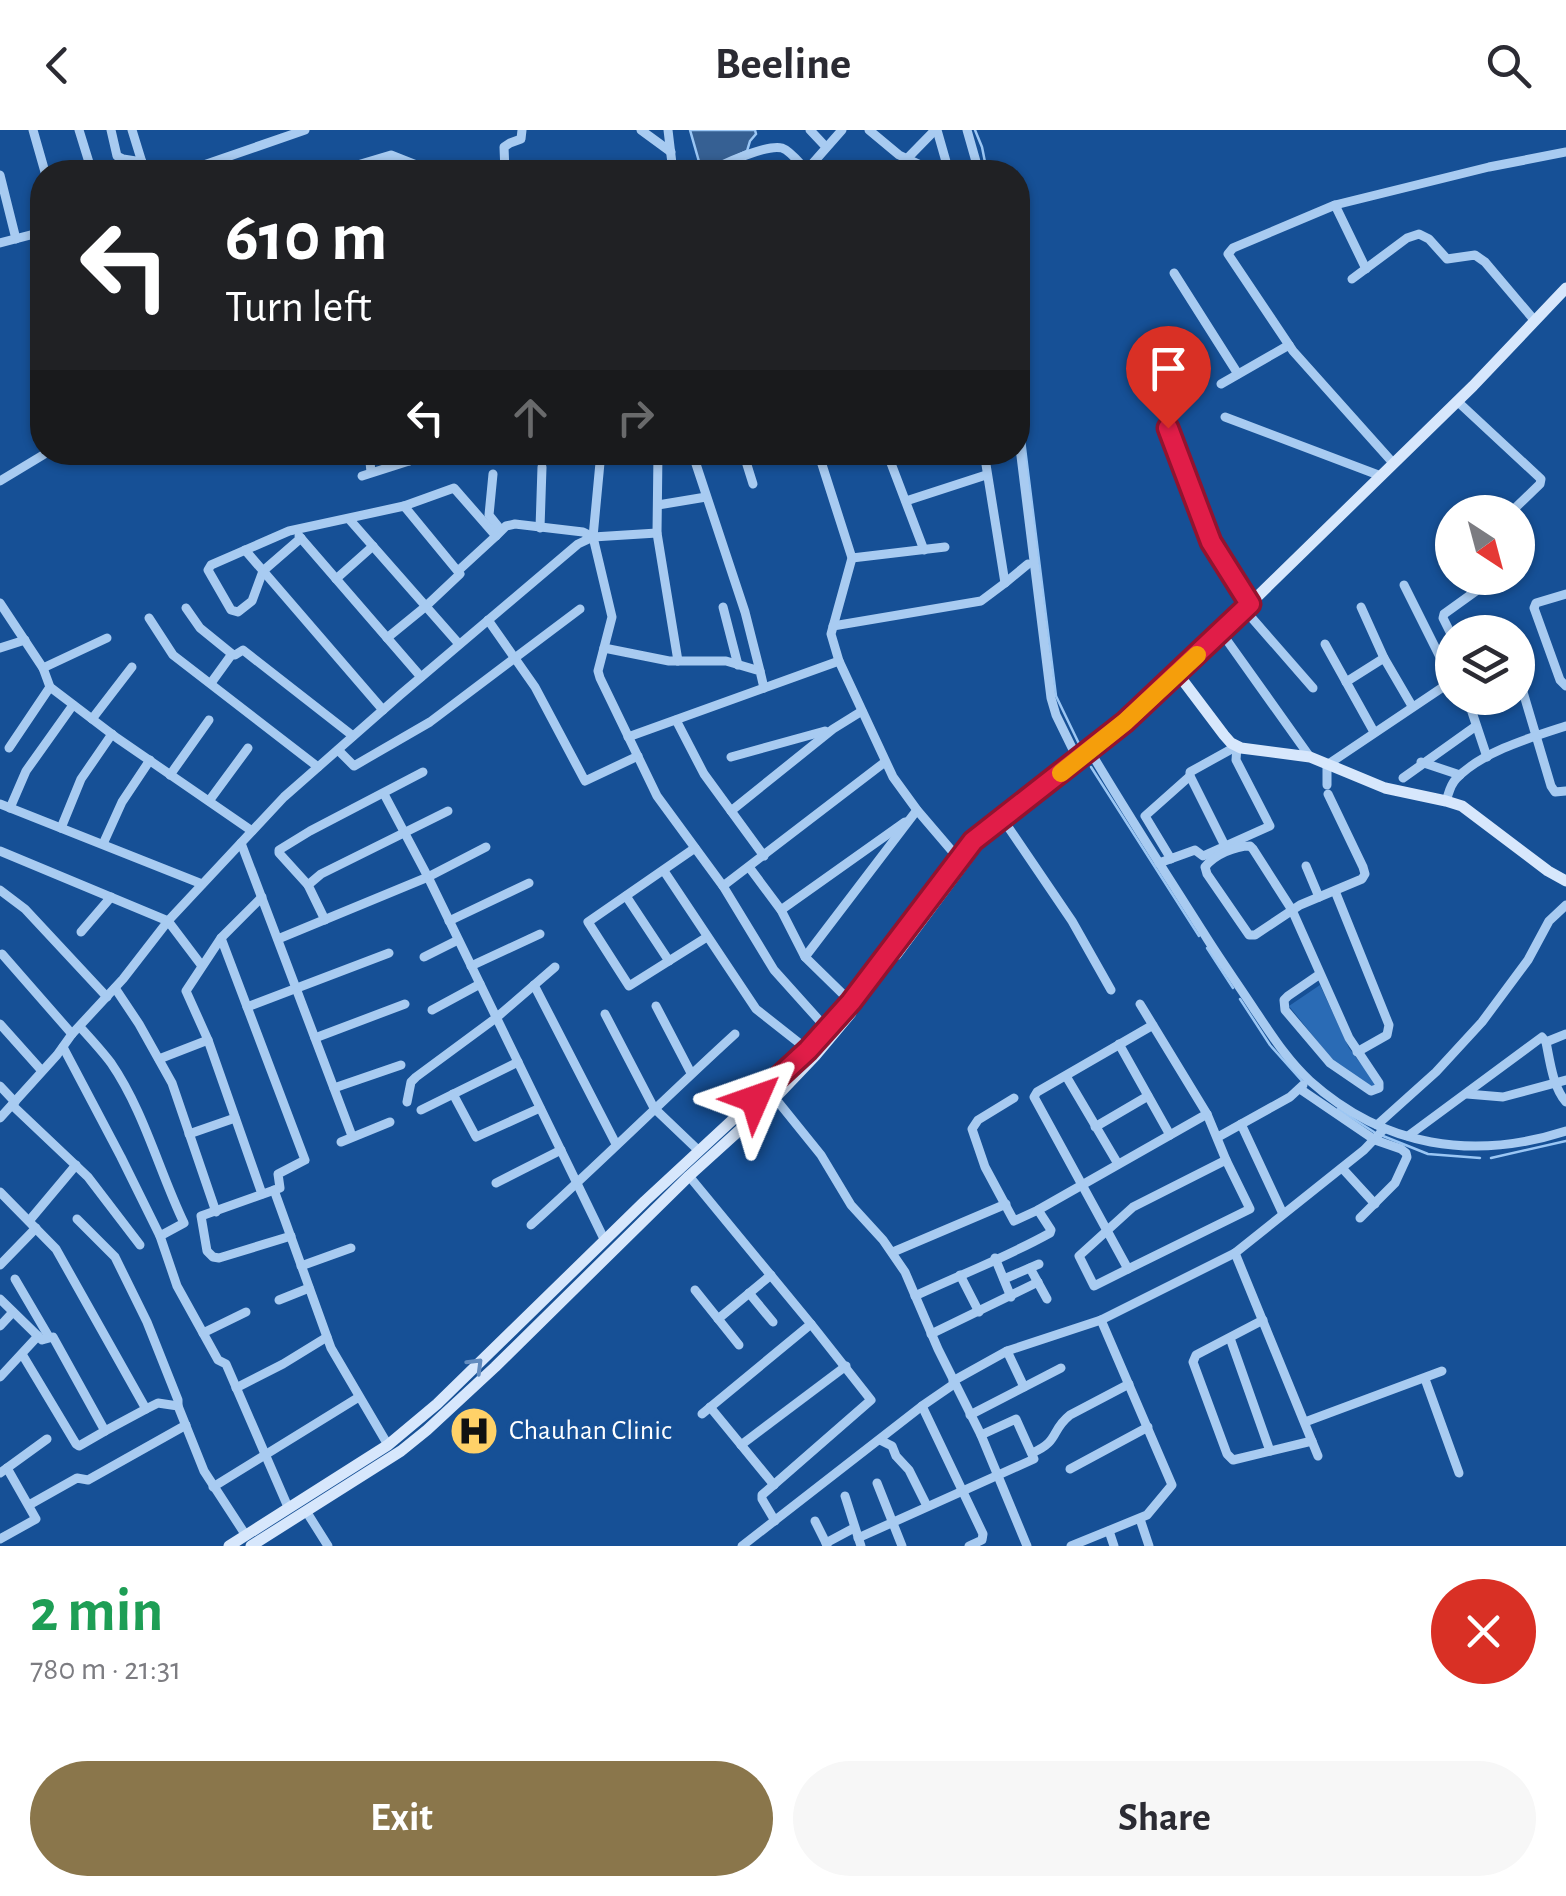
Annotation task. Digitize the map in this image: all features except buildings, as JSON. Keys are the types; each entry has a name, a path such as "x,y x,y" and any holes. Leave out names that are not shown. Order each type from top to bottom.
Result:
{"main road":[{"path":"248,1540 288,1507 388,1445 437,1404 698,1150 808,1050 851,1002 973,841 1090,751 1178,674 1382,476 1566,288"},
{"path":"1178,674 1224,735 1237,746 1310,757 1385,788 1446,801 1475,814 1532,860 1566,880"},
{"path":"229,1546 306,1511 401,1451 495,1367 689,1176 775,1098 834,1035 990,828"}],"street":[{"path":"33,130 41,160"},
{"path":"79,130 88,160"},
{"path":"110,130 117,156 126,160"},
{"path":"132,130 141,160"},
{"path":"218,160 305,130"},
{"path":"504,160 504,148 521,140 522,130"},
{"path":"641,130 670,152"},
{"path":"668,130 671,160"},
{"path":"810,130 826,147"},
{"path":"816,160 842,130"},
{"path":"868,130 907,159 936,130 945,160"},
{"path":"968,130 976,160"},
{"path":"736,160 775,148 785,150 795,160"},
{"path":"1394,464 1289,346 1228,250 1335,205 1566,152"},
{"path":"376,160 391,154 402,159"},
{"path":"0,175 16,239"},
{"path":"1335,205 1366,269"},
{"path":"0,243 30,235"},
{"path":"1352,280 1407,238 1425,235 1446,259 1475,255 1485,262 1535,321"},
{"path":"1174,274 1238,374"},
{"path":"1221,384 1289,346"},
{"path":"1148,354 1168,428 1211,542 1247,607 1313,688"},
{"path":"1457,401 1541,479 1529,495"},
{"path":"1225,418 1382,476"},
{"path":"0,481 30,463"},
{"path":"367,465 366,474 389,465"},
{"path":"600,465 594,537 612,617 598,670 600,678 657,796 723,886 774,970 826,1029"},
{"path":"658,465 658,532 678,661"},
{"path":"696,465 744,612 764,688"},
{"path":"747,465 753,484"},
{"path":"822,465 852,558 832,626 839,660 885,762 915,813 958,858"},
{"path":"892,465 924,550"},
{"path":"985,465 1005,583"},
{"path":"1022,465 1051,698 1078,760"},
{"path":"540,528 542,466"},
{"path":"493,474 489,515 498,533"},
{"path":"906,501 986,475"},
{"path":"298,534 264,571 250,603 232,612 208,568 211,564 245,550 348,518 404,506 454,488 498,533"},
{"path":"658,505 706,497"},
{"path":"387,638 459,577 458,570 404,506"},
{"path":"348,518 459,644"},
{"path":"458,570 506,526 514,524 584,532 594,537"},
{"path":"0,1118 115,988 168,921 284,797 562,556 594,537 658,532"},
{"path":"298,534 420,677"},
{"path":"336,579 373,546"},
{"path":"852,558 945,547"},
{"path":"245,550 383,710"},
{"path":"832,626 982,601 1028,564"},
{"path":"1404,584 1435,647"},
{"path":"1566,594 1540,601 1534,608 1560,680 1566,686"},
{"path":"1444,615 1468,595"},
{"path":"1,606 43,668 50,687 252,831"},
{"path":"186,608 200,628 232,654 243,650 354,736"},
{"path":"723,608 738,665"},
{"path":"1361,608 1412,706"},
{"path":"338,750 354,766 430,722 580,609"},
{"path":"149,618 173,656 318,767"},
{"path":"488,620 536,687 586,781 638,756"},
{"path":"1221,632 1310,757"},
{"path":"43,668 107,638"},
{"path":"0,648 25,640"},
{"path":"1325,644 1374,732"},
{"path":"604,648 678,661 726,661 760,671"},
{"path":"211,683 232,654"},
{"path":"1346,682 1384,658"},
{"path":"628,737 839,660"},
{"path":"92,719 132,667"},
{"path":"9,748 50,687"},
{"path":"1320,974 1284,1000 1286,1010 1330,1062 1371,1092 1376,1091 1379,1083 1357,1052 1292,910 1250,846 1215,858 1205,867 1249,935 1292,910 1362,879 1365,874 1328,790 1328,765 1435,692"},
{"path":"73,705 5,806 202,884"},
{"path":"731,811 832,729 862,711"},
{"path":"1473,715 1488,757"},
{"path":"1530,715 1551,786 1555,792 1566,792"},
{"path":"170,774 209,720"},
{"path":"676,720 704,774 764,856"},
{"path":"1402,778 1476,726"},
{"path":"1446,801 1450,787 1460,775 1488,757 1566,726"},
{"path":"731,758 832,729"},
{"path":"61,828 81,779 112,734"},
{"path":"1171,859 1145,816 1194,768 1237,746"},
{"path":"1160,864 1195,850 1203,856 1270,826 1236,760 1237,746"},
{"path":"209,801 248,748"},
{"path":"1090,751 1274,1038 1309,1080 1381,1127 1439,1143 1488,1148 1566,1132"},
{"path":"103,844 122,802 150,760"},
{"path":"723,886 885,762"},
{"path":"1422,762 1460,775"},
{"path":"325,920 308,885 278,850 424,772"},
{"path":"1190,776 1225,846"},
{"path":"384,794 605,1241"},
{"path":"308,885 322,874 448,811"},
{"path":"782,910 915,813"},
{"path":"805,957 915,813"},
{"path":"1002,818 1072,921 1111,990"},
{"path":"241,843 352,1136"},
{"path":"278,939 428,877 486,847"},
{"path":"695,848 588,922 629,986 707,937"},
{"path":"0,851 168,921 202,966"},
{"path":"1306,866 1319,897"},
{"path":"749,867 782,910 805,957 851,1002"},
{"path":"664,871 756,1009 808,1050"},
{"path":"449,922 529,884"},
{"path":"0,890 25,909 107,997"},
{"path":"1334,891 1389,1025 1387,1035 1357,1052"},
{"path":"626,896 669,961"},
{"path":"81,932 111,897"},
{"path":"262,897 221,938 186,991 208,1040 262,1194"},
{"path":"742,1546 922,1406 1007,1351 1101,1320 1235,1253 1375,1140 1381,1127 1482,1022 1528,960 1550,920 1566,905"},
{"path":"471,966 540,934"},
{"path":"221,938 305,1160 278,1174 280,1188 201,1216 207,1250 219,1258 291,1236"},
{"path":"424,957 458,940"},
{"path":"247,1007 389,952"},
{"path":"2,954 72,1034"},
{"path":"406,1102 416,1076 496,1018 555,967"},
{"path":"432,1010 480,984"},
{"path":"534,985 616,1144"},
{"path":"115,988 172,1083 216,1212"},
{"path":"315,1038 405,1004"},
{"path":"1140,1004 1207,1114 1250,1208 1096,1286 1092,1284 1080,1256 1134,1207 1226,1160"},
{"path":"656,1006 692,1073"},
{"path":"605,1014 654,1108 698,1150"},
{"path":"0,1024 42,1071"},
{"path":"1128,1269 1034,1096 1153,1025"},
{"path":"80,1026 112,1065 145,1128 184,1223 160,1236"},
{"path":"531,1224 734,1034"},
{"path":"1546,1042 1566,1034"},
{"path":"1408,1136 1542,1037 1561,1082 1561,1098 1566,1102"},
{"path":"159,1059 208,1040"},
{"path":"1119,1044 1170,1136"},
{"path":"63,1047 122,1156 160,1236 177,1286 218,1360 226,1364 288,1507"},
{"path":"420,1110 518,1062"},
{"path":"334,1088 401,1065"},
{"path":"1066,1076 1118,1164"},
{"path":"1218,1137 1290,1097 1309,1080"},
{"path":"1467,1094 1503,1097 1561,1082"},
{"path":"0,1086 104,1196 140,1244"},
{"path":"1300,1089 1375,1140 1404,1150 1407,1157 1395,1183 1360,1218"},
{"path":"453,1094 476,1137 540,1108"},
{"path":"1095,1127 1148,1096"},
{"path":"775,1098 821,1155 851,1205 892,1252 981,1435 1027,1546"},
{"path":"1014,1098 978,1120 972,1130 985,1167 1014,1221 1207,1114"},
{"path":"189,1134 236,1118"},
{"path":"341,1142 390,1122"},
{"path":"1241,1124 1283,1214"},
{"path":"496,1183 561,1150"},
{"path":"0,1266 76,1165"},
{"path":"1342,1168 1375,1204"},
{"path":"689,1176 870,1397 869,1404 762,1497 775,1521"},
{"path":"274,1190 327,1338 388,1445"},
{"path":"0,1192 56,1248 146,1409"},
{"path":"892,1252 1006,1204"},
{"path":"915,1296 1050,1233 1038,1210"},
{"path":"77,1219 115,1257 147,1322 204,1471 248,1540"},
{"path":"301,1266 350,1248"},
{"path":"1235,1253 1318,1456"},
{"path":"995,1258 1011,1296"},
{"path":"1004,1280 1034,1266 1048,1299"},
{"path":"718,1319 771,1274"},
{"path":"960,1275 980,1312"},
{"path":"15,1279 43,1337"},
{"path":"930,1334 1038,1282"},
{"path":"279,1300 308,1288"},
{"path":"695,1290 739,1345"},
{"path":"749,1293 773,1322"},
{"path":"0,1299 43,1337"},
{"path":"0,1326 13,1312"},
{"path":"203,1333 246,1312"},
{"path":"1070,1546 1151,1512 1172,1485 1101,1320"},
{"path":"1263,1320 1196,1356 1193,1365 1228,1457 1233,1460 1312,1440"},
{"path":"774,1485 706,1411 812,1324"},
{"path":"0,1377 43,1337 54,1337 104,1431"},
{"path":"236,1388 327,1338"},
{"path":"1230,1338 1270,1451"},
{"path":"1007,1351 1024,1387"},
{"path":"22,1354 79,1446 158,1403 178,1406"},
{"path":"741,1445 846,1366"},
{"path":"970,1415 1060,1368"},
{"path":"1304,1422 1442,1371"},
{"path":"1425,1379 1459,1472"},
{"path":"1032,1453 1050,1444 1062,1421 1070,1415 1129,1384"},
{"path":"213,1487 358,1397"},
{"path":"922,1406 984,1538 968,1546"},
{"path":"815,1521 827,1544 858,1537 1032,1461 1016,1418 981,1435"},
{"path":"29,1506 77,1478 88,1480 186,1425"},
{"path":"1070,1470 1148,1427"},
{"path":"0,1539 36,1519 4,1471 47,1438"},
{"path":"880,1440 892,1446 905,1464 926,1506"},
{"path":"877,1483 902,1546"},
{"path":"844,1496 858,1537"},
{"path":"306,1511 328,1546"},
{"path":"1140,1518 1149,1546"},
{"path":"1108,1531 1114,1546"}],"shaded area":[{"path":"690,130 755,130 747,151 728,160 699,160"},
{"path":"1320,985 1349,1048 1376,1084 1370,1088 1334,1062 1289,1006"}],"waterway":[{"path":"975,130 985,160"},
{"path":"1027,465 1056,696 1082,750"},
{"path":"1091,767 1199,936"},
{"path":"1207,948 1233,988"},
{"path":"1240,999 1270,1045 1302,1081"},
{"path":"1338,1109 1374,1132"},
{"path":"1383,1136 1428,1154 1480,1158"},
{"path":"1491,1158 1566,1141"}],"slow traffic":[{"path":"1061,773 1125,722 1197,655"}],"place":[{"name":"Chauhan Clinic","path":"474,1431"}],"route":[{"path":"755,1099 808,1050 851,1002 973,841 1125,722 1250,604 1211,542 1168,428"}]}
